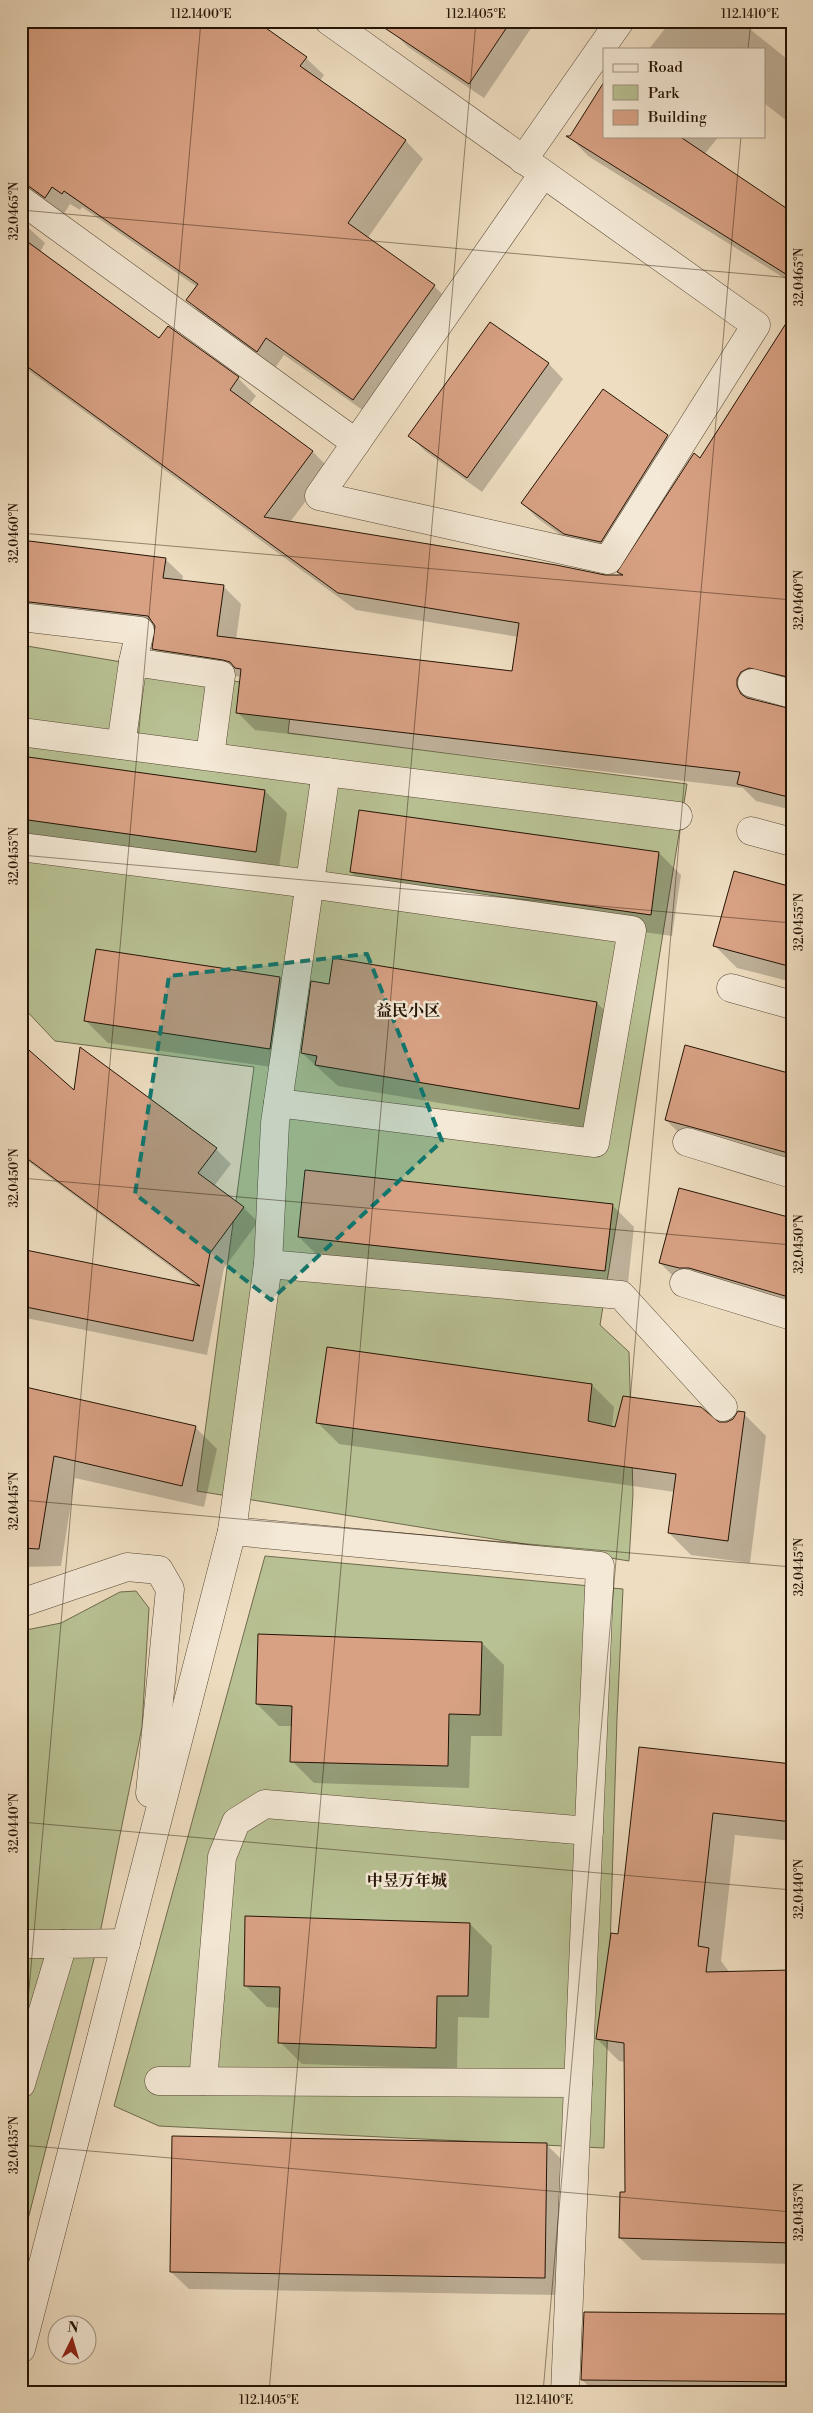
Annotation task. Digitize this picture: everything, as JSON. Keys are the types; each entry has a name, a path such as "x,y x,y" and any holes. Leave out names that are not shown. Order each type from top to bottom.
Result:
{"lane":[{"path":"328,21 533,167 756,326 608,560 319,496 356,443 533,167 603,50"},
{"path":"604,48 620,21"},
{"path":"21,200 356,443"},
{"path":"21,617 140,632 133,662 121,744"},
{"path":"133,662 221,675 210,756"},
{"path":"752,683 792,694"},
{"path":"21,732 678,816"},
{"path":"21,2349 232,1531 268,1264 275,1123 326,772"},
{"path":"751,831 792,842"},
{"path":"21,847 310,884 632,930 595,1143 278,1103"},
{"path":"731,988 792,1005"},
{"path":"687,1142 792,1174"},
{"path":"268,1264 621,1295 723,1407"},
{"path":"684,1283 792,1316"},
{"path":"232,1531 600,1566 565,2392"},
{"path":"21,1603 127,1567 159,1570 170,1589 142,1880"},
{"path":"202,2081 222,1857 236,1822 265,1804 589,1831"},
{"path":"21,1944 126,1942"},
{"path":"21,2084 64,1944"},
{"path":"159,2081 578,2083"}],"highlighted area":[{"path":"367,954 442,1141 271,1300 135,1194 169,976"}],"green space":[{"path":"21,645 293,691 288,733 687,784 600,1325 629,1352 633,1494 629,1561 197,1491 254,1067 55,1041 21,1005"},
{"path":"265,1556 623,1589 617,1718 604,2148 159,2126 114,2106"},
{"path":"136,1591 149,1608 142,1727 98,1943 21,2247 21,1631 61,1623 120,1592"}],"building":[{"path":"21,21 256,21 307,57 300,66 406,140 348,223 435,285 353,400 266,338 257,352 186,300 198,284 64,191 62,194 52,187 45,198 30,187 21,185"},
{"path":"374,21 511,21 469,84"},
{"path":"603,84 603,138 682,138 792,212 792,278 566,136 570,136"},
{"path":"21,219 29,225 21,236"},
{"path":"21,237 159,338 168,326 239,377 230,390 313,451 264,517 556,565 605,575 623,575 617,572 694,453 700,458 792,314 792,678 749,668 741,672 737,679 737,686 741,694 747,698 792,709 792,798 737,784 740,772 236,713 241,669 235,668 230,662 223,660 152,649 155,626 148,616 21,601 21,540 166,558 163,578 224,585 217,636 512,671 519,623 338,593 21,362"},
{"path":"490,322 549,363 467,478 408,436"},
{"path":"603,389 668,435 601,542 564,534 521,503"},
{"path":"21,756 265,790 256,852 21,819"},
{"path":"359,810 659,852 651,915 350,872"},
{"path":"734,871 792,887 792,967 713,946"},
{"path":"96,949 280,977 270,1049 84,1021"},
{"path":"333,958 597,1002 579,1109 315,1065 317,1056 301,1053 311,981 329,984"},
{"path":"21,1043 74,1090 80,1047 217,1148 198,1173 244,1207 210,1253 193,1341 21,1306 21,1249 200,1286 21,1154"},
{"path":"685,1045 792,1074 792,1154 665,1120"},
{"path":"305,1170 613,1204 605,1271 298,1237"},
{"path":"679,1188 792,1218 792,1298 689,1268 679,1268 659,1263"},
{"path":"327,1347 592,1384 588,1421 615,1427 623,1396 701,1407 719,1422 727,1422 733,1419 738,1411 745,1412 728,1541 668,1533 676,1474 316,1423"},
{"path":"21,1386 196,1426 182,1486 54,1456 39,1549 21,1548"},
{"path":"258,1634 482,1642 480,1715 449,1714 448,1766 290,1762 292,1706 256,1704"},
{"path":"639,1747 792,1764 792,1822 713,1813 698,1946 709,1948 706,1972 792,1970 792,2243 619,2238 620,2192 625,2192 624,2043 596,2039 611,1933 618,1934"},
{"path":"245,1916 470,1923 468,1996 437,1996 436,2048 278,2043 280,1987 244,1986"},
{"path":"172,2136 547,2143 545,2278 170,2272"},
{"path":"584,2312 792,2314 792,2382 581,2380"}],"district":[{"name":"益民小区","path":"408,1010"},
{"name":"中昱万年城","path":"407,1880"}]}
